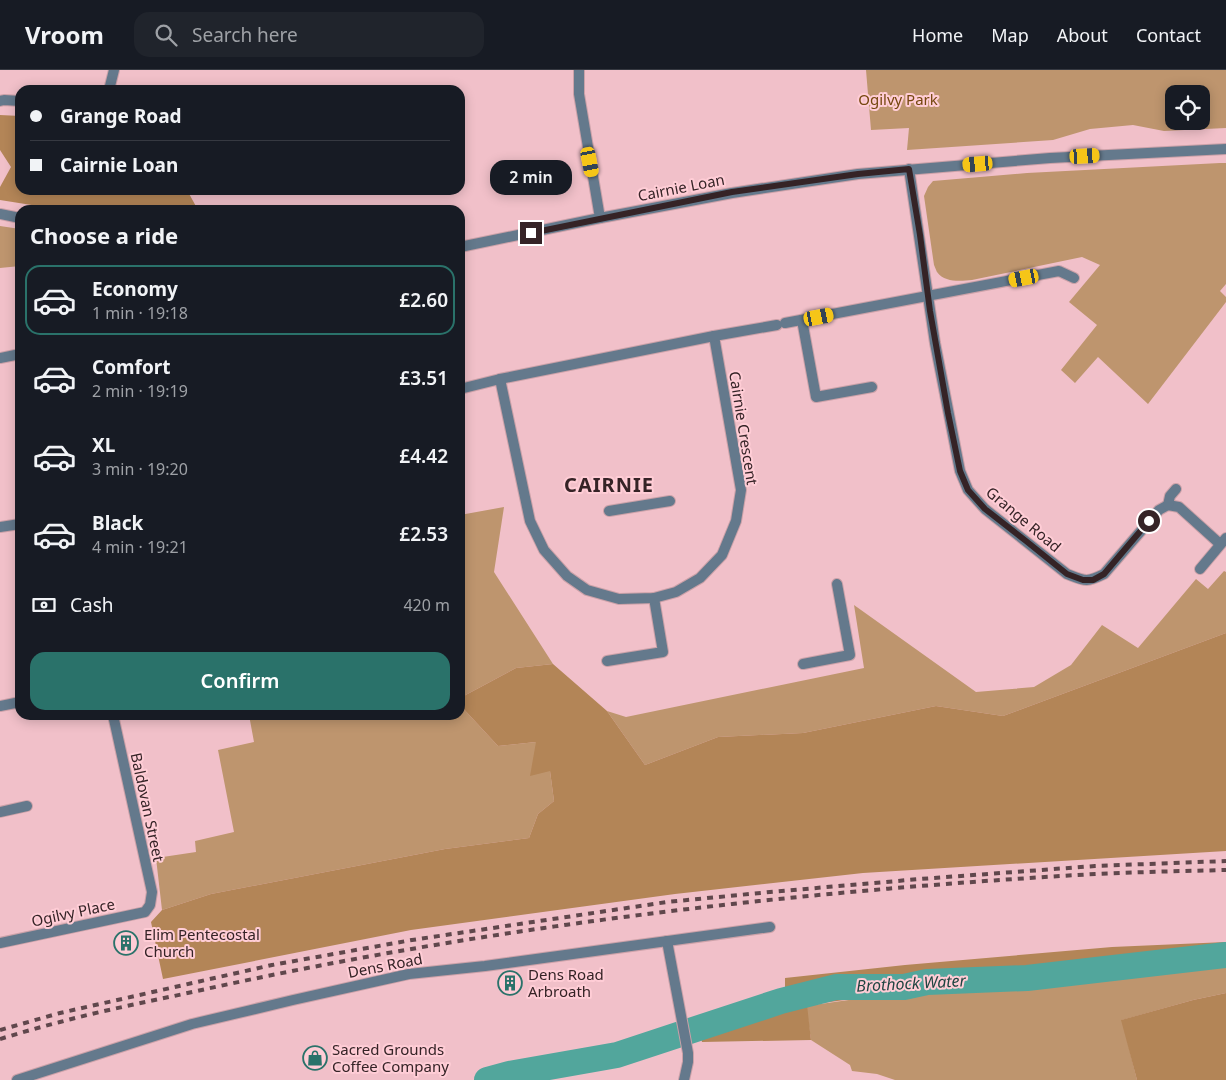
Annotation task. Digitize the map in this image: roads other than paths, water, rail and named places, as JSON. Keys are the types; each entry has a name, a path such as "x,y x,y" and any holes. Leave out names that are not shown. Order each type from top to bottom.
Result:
{"street":[{"path":"110,85 114,70"},
{"path":"580,70 579,94 600,218"},
{"path":"0,101 15,101"},
{"name":"Cairnie Loan","path":"465,247 732,192 858,174 1050,158 1226,149"},
{"name":"Grange Road","path":"909,169 943,383 960,471 968,490 985,509 1067,574 1083,580 1093,580 1104,574 1159,510 1168,505"},
{"path":"0,214 15,217"},
{"path":"465,388 714,336 1059,271 1074,278"},
{"path":"802,320 816,397 872,387"},
{"name":"Cairnie Crescent","path":"500,379 530,521 544,550 567,576 587,590 619,599 654,598 676,592 700,578 722,555 736,521 741,490 714,336"},
{"path":"0,358 15,355"},
{"path":"1176,489 1170,496 1168,505 1179,507 1223,541 1200,569"},
{"path":"609,511 670,501"},
{"path":"0,527 15,525"},
{"path":"803,664 850,655 837,584"},
{"path":"607,661 663,652 654,598"},
{"path":"0,706 15,703"},
{"name":"Baldovan Street","path":"114,720 152,892 150,905"},
{"path":"0,812 28,806"},
{"name":"Ogilvy Place","path":"0,943 145,912 150,905"},
{"name":"Dens Road","path":"17,1080 192,1024 409,974 485,966 770,927"},
{"path":"667,941 688,1053 684,1080"}],"waterway":[{"name":"Brothock Water","path":"487,1080 509,1074 617,1055 781,1001 836,987 904,987 927,982 1027,978 1226,955"}],"railway":[{"path":"0,1030 60,1013 272,965 412,940 667,902 920,879 1095,866 1226,861"},
{"path":"0,1039 96,1013 316,966 426,946 537,929 648,914 871,890 1095,874 1226,870"}],"place":[{"name":"Elim Pentecostal Church","path":"126,943"},
{"name":"Dens Road Arbroath","path":"510,983"},
{"name":"Sacred Grounds Coffee Company","path":"315,1058"}],"district":[{"name":"CAIRNIE","path":"609,484"}],"park label":[{"name":"Ogilvy Park","path":"898,99"}]}
